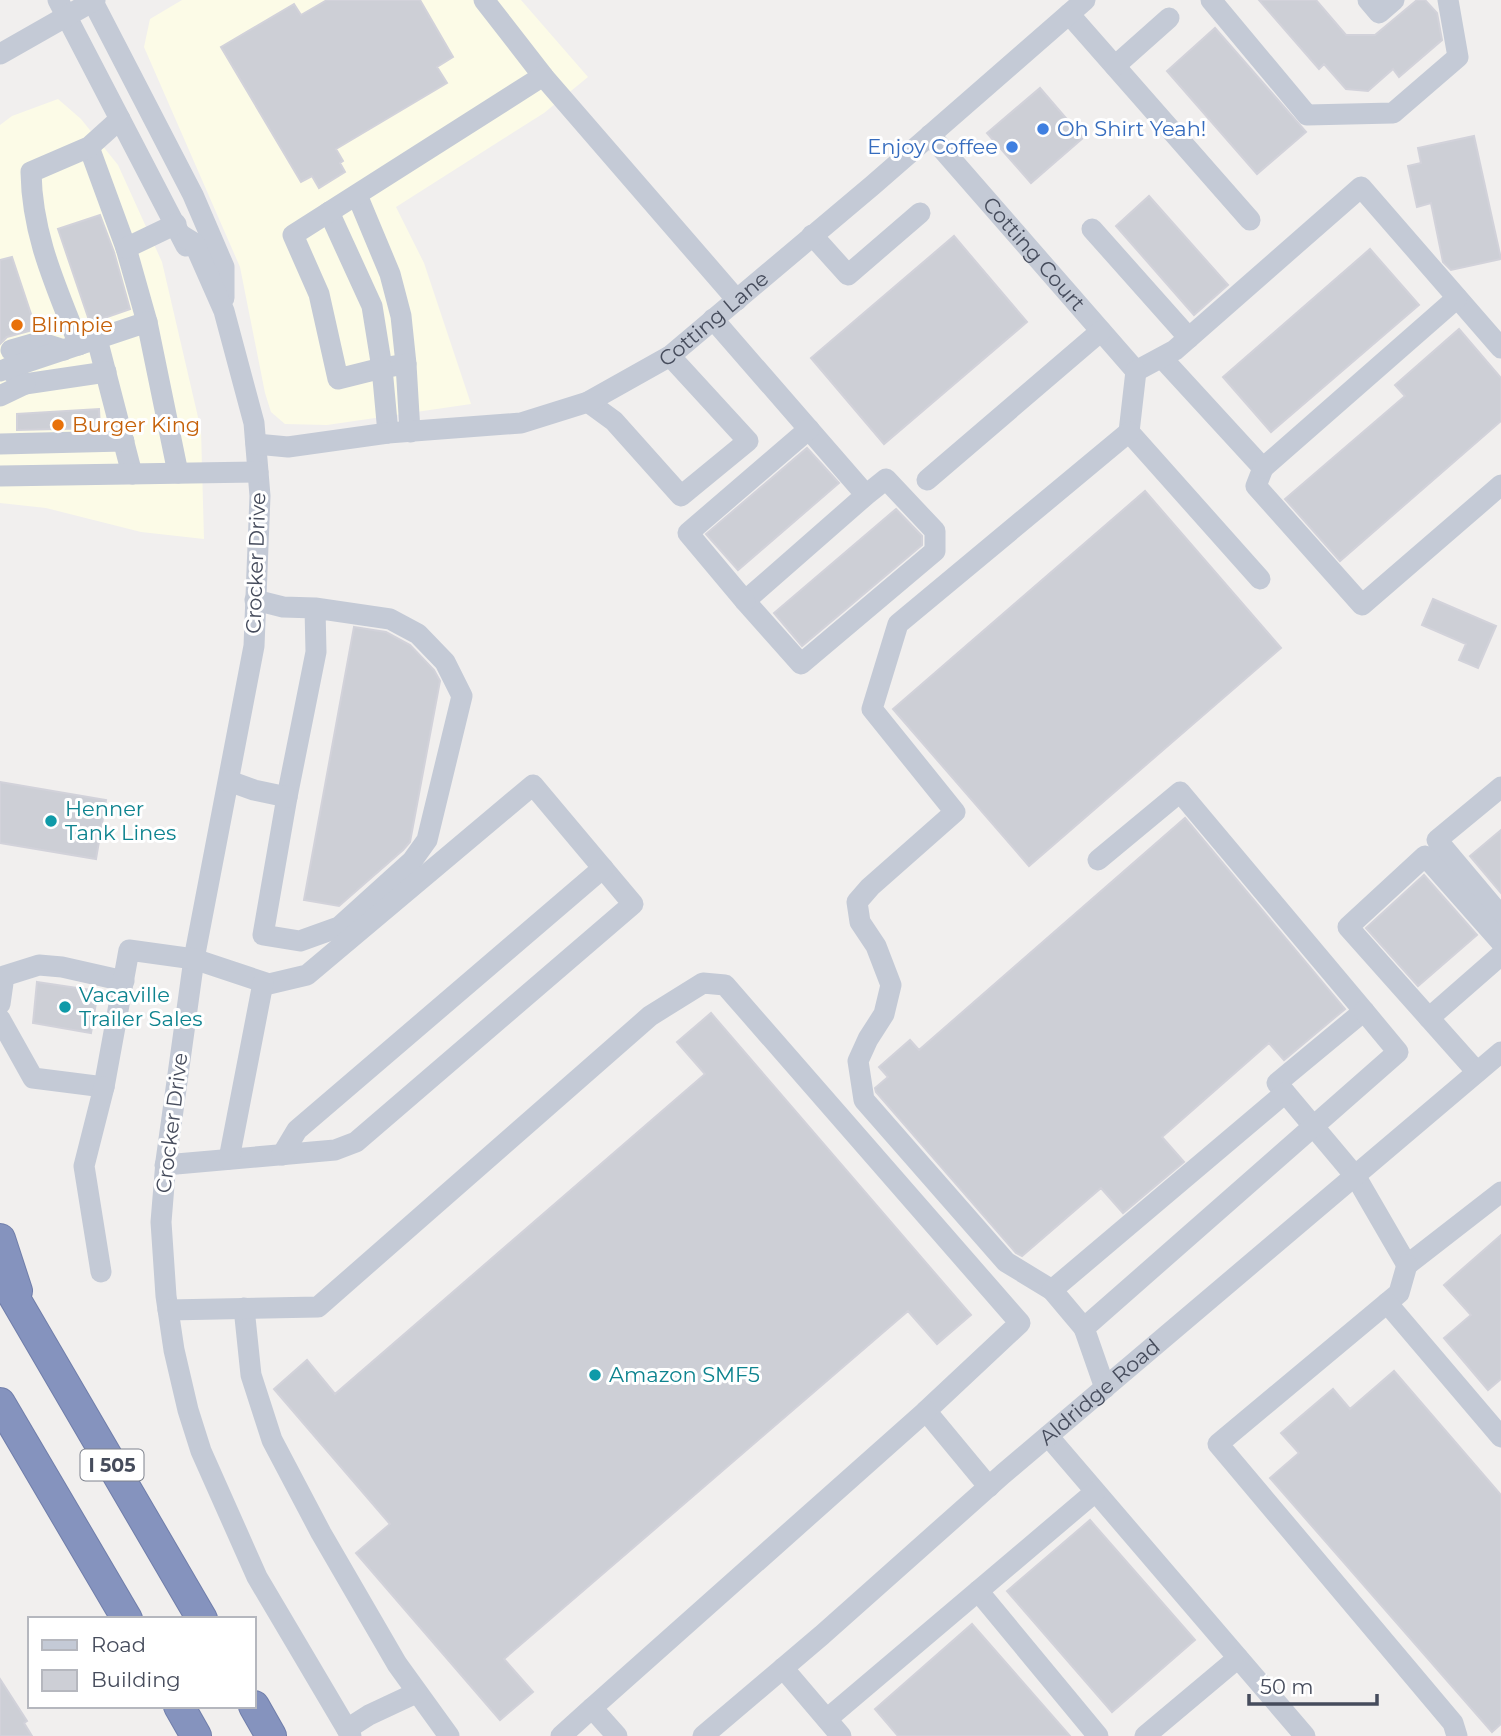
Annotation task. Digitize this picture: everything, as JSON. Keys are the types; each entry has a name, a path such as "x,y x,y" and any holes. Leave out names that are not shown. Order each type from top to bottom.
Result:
{"highway":[{"path":"0,1239 23,1311"},
{"name":"I 505","path":"0,1273 201,1617"},
{"name":"I 505","path":"0,1403 126,1617"},
{"path":"0,1425 91,1557"},
{"path":"180,1708 196,1736"},
{"path":"255,1708 271,1736"}],"street":[{"path":"485,0 543,76 737,300"},
{"path":"1211,0 1307,115 1393,113 1458,57 1448,0"},
{"path":"1368,0 1379,13 1394,0"},
{"path":"0,54 62,8 93,1"},
{"name":"Crocker Drive","path":"93,1 193,195 224,267 224,311 254,423 260,496 254,646 194,959 165,1165 161,1222 168,1310 188,1410 201,1451 257,1577 349,1732"},
{"path":"1077,7 1115,66 1250,220"},
{"name":"Cotting Lane","path":"256,444 288,447 388,433 521,423 588,402 670,356 1077,7"},
{"name":"Crocker Drive","path":"62,8 206,288 224,311"},
{"path":"1115,66 1169,18"},
{"path":"406,363 338,379 319,294 293,235 543,76"},
{"path":"120,119 89,147 32,172 32,203 43,256 80,344 106,372 132,474"},
{"name":"Cotting Court","path":"930,135 1136,372"},
{"path":"89,147 126,248 148,322 178,473"},
{"path":"1105,1388 1084,1328 1052,1290 1006,1262 864,1100 858,1061 868,1038 884,1014 891,985 876,946 860,922 857,902 870,887 955,812 872,709 898,624 1129,432 1136,372 1162,358 1189,338 1360,187 1501,348"},
{"path":"357,195 390,274 401,316 410,432"},
{"path":"329,212 372,306 382,368 388,433"},
{"path":"812,235 849,275 920,213"},
{"path":"126,248 178,229"},
{"path":"1092,229 1189,338"},
{"path":"1457,298 1263,468 1256,485 1362,605 1501,485"},
{"path":"713,319 866,495"},
{"path":"25,384 6,363 80,344 148,322"},
{"path":"927,480 1101,331"},
{"path":"588,402 614,421 681,496 748,441 670,356"},
{"path":"1162,358 1263,468"},
{"path":"0,396 25,384 106,372"},
{"path":"745,601 886,479 935,531 935,551 801,664 745,601 688,533 809,429"},
{"path":"1129,432 1260,579"},
{"path":"0,444 124,442"},
{"path":"0,476 258,472"},
{"path":"256,600 284,607 314,608 390,619 418,634 445,662 462,696 427,840 412,860 339,927 300,941 263,934 316,652 314,608"},
{"path":"229,781 287,797"},
{"path":"101,1272 85,1166 104,1087 129,950 194,959 269,984 307,975 533,785 633,904 356,1142 335,1150 165,1165"},
{"path":"1501,787 1437,840 1501,916"},
{"path":"1084,1328 1398,1052 1180,792 1098,860"},
{"path":"1477,1072 1349,927 1425,856 1501,943"},
{"path":"282,1155 297,1130 603,868"},
{"path":"1429,1018 1501,956"},
{"path":"0,1004 4,976 39,965 62,967 124,981"},
{"path":"229,1159 263,983"},
{"path":"168,1310 317,1307 650,1016 702,983 725,985 1020,1323 926,1411 561,1736"},
{"path":"1364,1011 1277,1083 1356,1177 1407,1265"},
{"path":"0,1019 33,1077 104,1087"},
{"name":"Aldridge Road","path":"703,1736 1048,1436 1501,1052"},
{"path":"1052,1290 1285,1093"},
{"path":"1457,1736 1453,1723 1218,1444 1399,1293 1407,1265 1501,1192"},
{"path":"1387,1303 1501,1437"},
{"path":"244,1308 251,1375 272,1440 321,1533 416,1693 449,1736"},
{"path":"926,1411 989,1487"},
{"path":"1048,1436 1305,1736"},
{"path":"783,1668 831,1729 978,1591 1095,1492"},
{"path":"978,1591 1098,1736"},
{"path":"1145,1736 1238,1658"},
{"path":"349,1732 369,1715 416,1693"},
{"path":"592,1708 617,1736"}],"shaded area":[{"path":"182,0 521,0 588,77 544,113 396,207 424,263 471,404 327,425 285,424 271,412 240,267 144,47 150,19"},
{"path":"58,99 81,119 118,165 162,262 201,430 204,539 141,532 46,508 0,503 0,125 12,116"}],"building":[{"path":"327,0 420,0 453,57 437,67 447,83 336,149 343,161 340,163 345,172 319,188 312,176 301,182 221,47 294,4 301,15"},
{"path":"1259,0 1316,0 1346,35 1375,35 1417,0 1425,0 1437,13 1442,40 1399,77 1393,69 1368,91 1346,89 1324,64 1319,69"},
{"path":"1215,28 1306,132 1257,174 1167,71"},
{"name":"Oh Shirt Yeah!","path":"1040,88 1083,138 1031,183 987,133"},
{"path":"1474,136 1501,259 1451,270 1443,262 1431,203 1417,207 1408,166 1421,163 1418,148"},
{"path":"1149,196 1228,285 1194,315 1116,226"},
{"path":"100,215 130,309 90,323 58,229"},
{"path":"954,236 1027,322 884,444 811,358"},
{"path":"1370,249 1419,305 1271,432 1223,377"},
{"path":"12,257 36,329 7,337 0,344 0,260"},
{"path":"1459,329 1501,378 1501,421 1340,561 1285,499 1405,396 1395,385"},
{"name":"Burger King","path":"99,409 100,428 17,430 17,414"},
{"path":"807,448 839,483 738,570 706,534"},
{"path":"1145,491 1281,648 1029,866 893,709"},
{"path":"896,509 922,536 922,545 802,646 774,613"},
{"path":"1433,599 1496,626 1478,668 1459,660 1466,644 1422,625"},
{"path":"354,627 386,632 410,645 434,670 440,681 410,842 339,906 304,900"},
{"name":"Henner Tank Lines","path":"0,782 106,800 96,859 0,843"},
{"path":"1185,818 1345,1009 1284,1060 1269,1043 1162,1137 1184,1162 1123,1213 1101,1188 1022,1256 1016,1253 876,1092 875,1088 888,1077 879,1067 910,1040 919,1050"},
{"path":"1501,830 1501,893 1470,856"},
{"path":"1424,875 1477,935 1418,986 1366,928"},
{"name":"Vacaville Trailer Sales","path":"37,982 98,991 91,1033 33,1023"},
{"name":"Amazon SMF5","path":"711,1013 971,1315 937,1344 908,1311 504,1659 533,1692 500,1720 356,1553 390,1524 274,1389 307,1360 335,1394 705,1074 677,1042"},
{"path":"1501,1235 1501,1379 1488,1390 1444,1338 1471,1315 1444,1285"},
{"path":"1394,1371 1501,1495 1501,1724 1492,1732 1270,1478 1299,1453 1281,1433 1333,1389 1350,1409"},
{"path":"1090,1520 1195,1640 1112,1712 1007,1591"},
{"path":"972,1624 1070,1736 898,1736 875,1709"},
{"path":"0,1679 27,1721 24,1723 32,1736 0,1736"}],"place":[{"name":"Oh Shirt Yeah!","path":"1043,129"},
{"name":"Enjoy Coffee","path":"1012,147"},
{"name":"Blimpie","path":"17,325"},
{"name":"Burger King","path":"58,425"},
{"name":"Henner Tank Lines","path":"51,821"},
{"name":"Vacaville Trailer Sales","path":"65,1007"},
{"name":"Amazon SMF5","path":"595,1375"}]}
